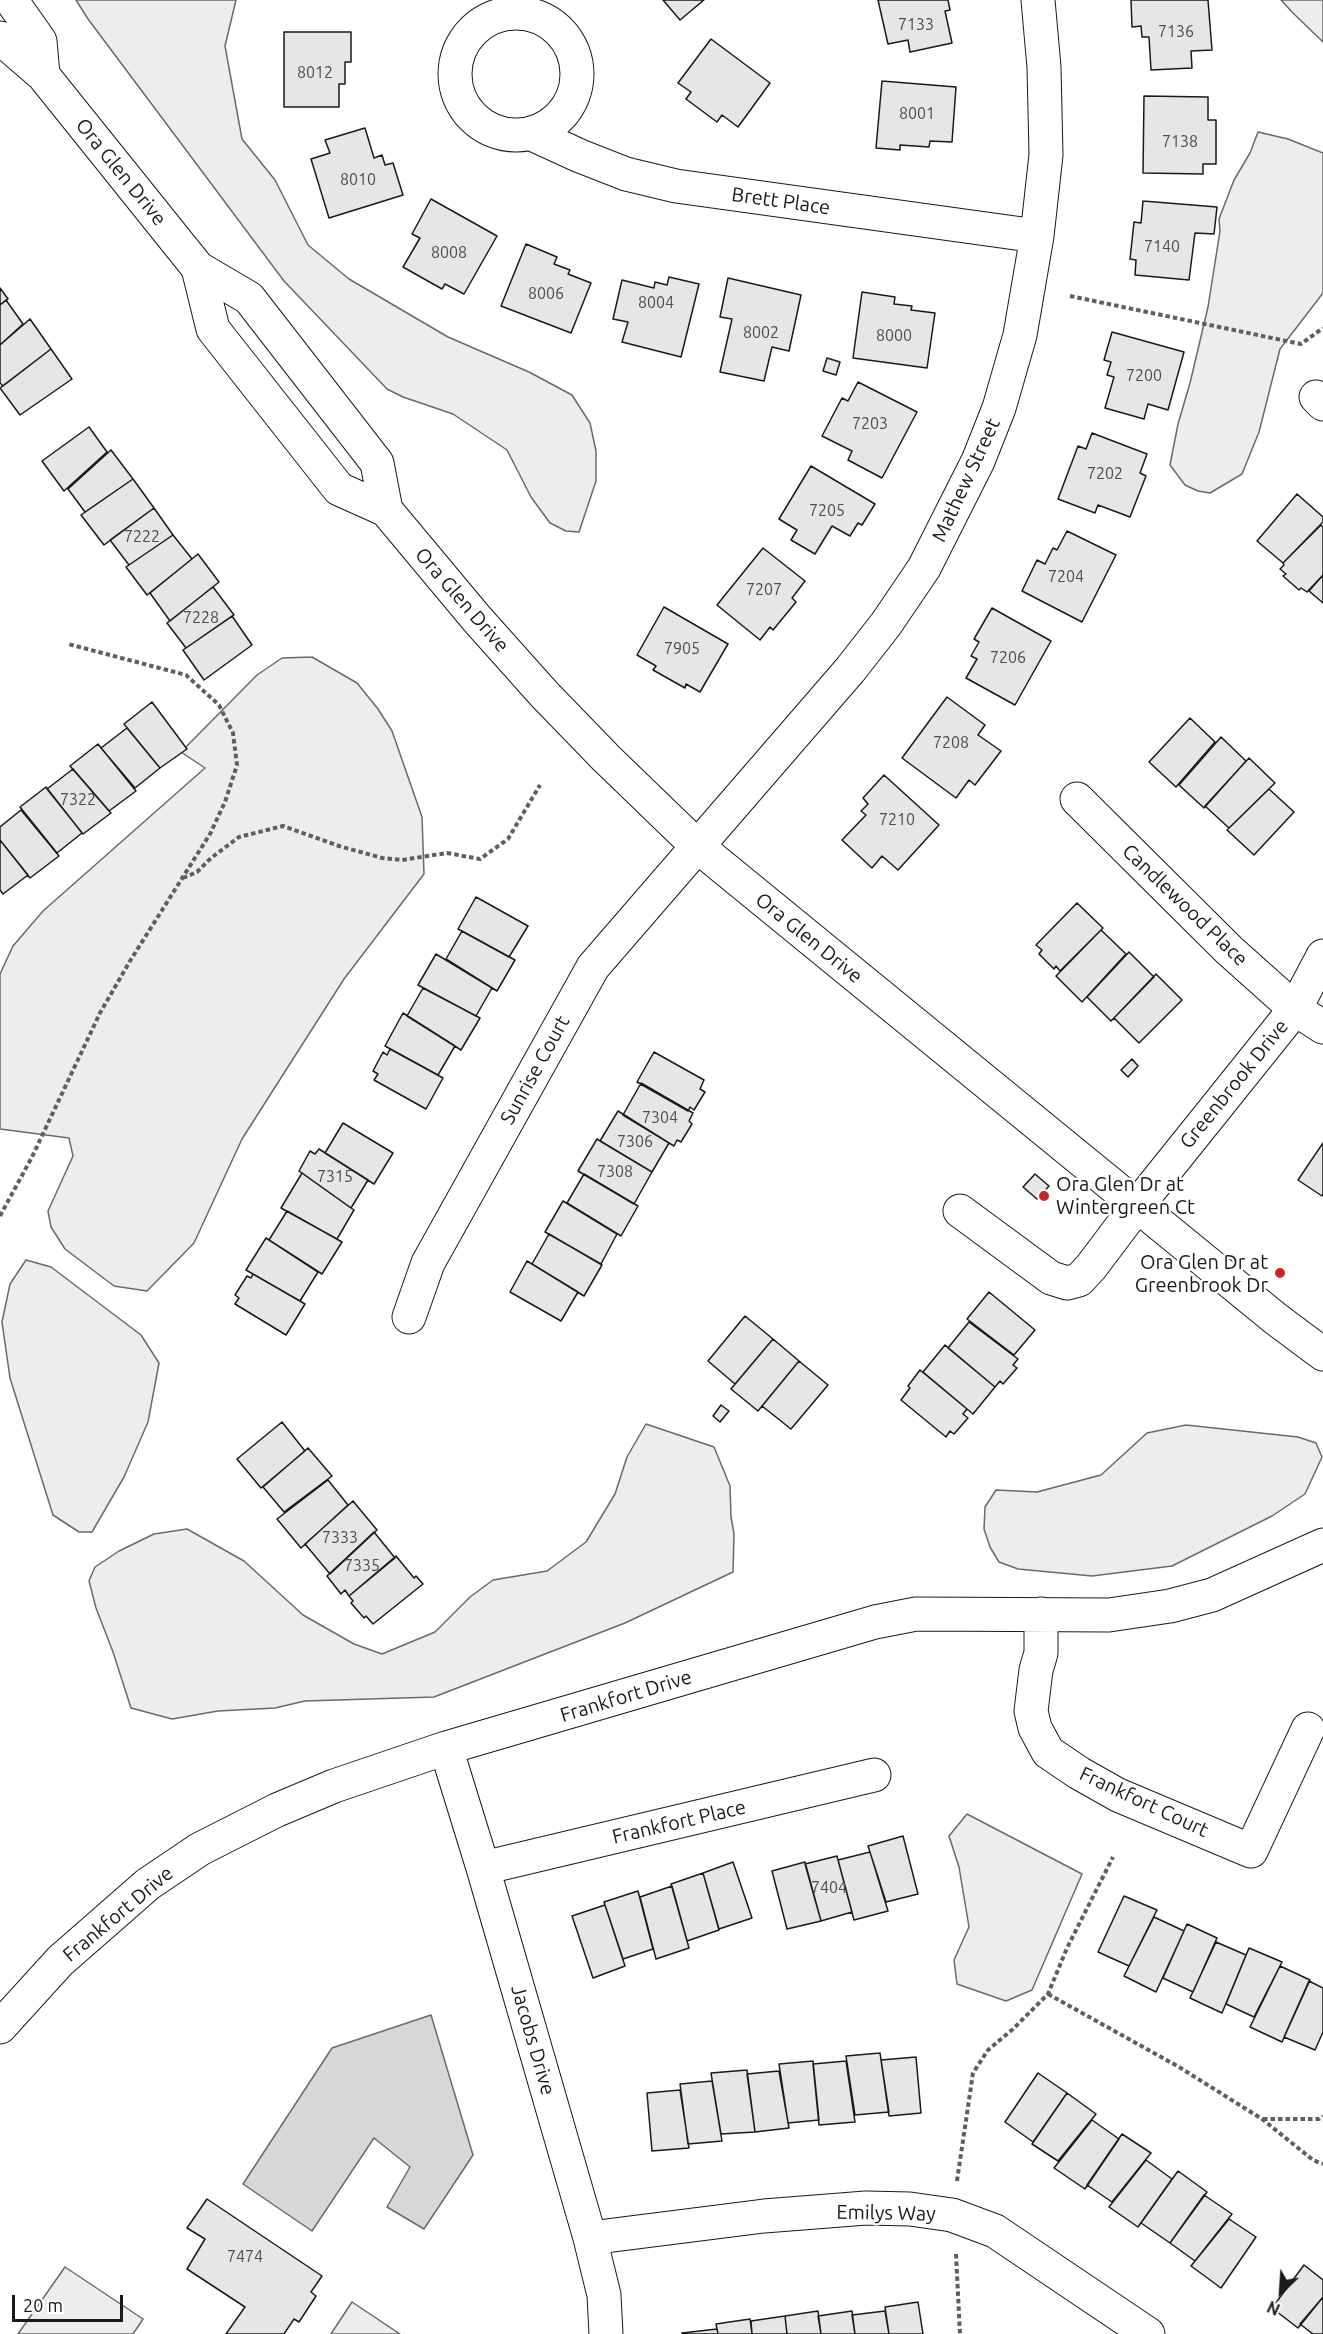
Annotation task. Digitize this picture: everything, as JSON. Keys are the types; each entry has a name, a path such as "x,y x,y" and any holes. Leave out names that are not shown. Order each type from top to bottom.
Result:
{"street":[{"path":"11,0 40,41 44,75"},
{"name":"Mathew Street","path":"697,846 850,670 886,624 924,567 974,471 999,408 1020,335 1037,236 1046,155 1044,67 1038,0"},
{"name":"Ora Glen Drive","path":"0,38 44,75 198,268 249,298 377,463 386,510"},
{"name":"Brett Place","path":"532,134 626,174 676,186 1037,236"},
{"name":"Ora Glen Drive","path":"198,268 213,329 339,489 386,510 477,619 544,694 697,846 1276,1319 1323,1354"},
{"name":"Candlewood Place","path":"1077,799 1229,950 1295,1009 1323,1027"},
{"name":"Sunrise Court","path":"409,1317 428,1263 593,967 697,846"},
{"name":"Greenbrook Drive","path":"960,1211 1051,1278 1066,1283 1079,1280 1295,1009 1323,956"},
{"name":"Ora Glen Drive","path":"1276,1319 1323,1372"},
{"name":"Frankfort Drive","path":"0,2027 60,1961 148,1884 200,1850 277,1809 334,1786 446,1748 875,1622 916,1614 1109,1615 1170,1606 1212,1596 1323,1545"},
{"name":"Frankfort Court","path":"1041,1614 1041,1653 1036,1670 1031,1711 1035,1728 1048,1752 1118,1795 1251,1851 1308,1729"},
{"name":"Jacobs Drive","path":"446,1748 590,2238 604,2295 606,2334"},
{"name":"Frankfort Place","path":"483,1868 874,1775"},
{"name":"Emilys Way","path":"590,2238 764,2216 866,2208 910,2209 952,2215 995,2230 1148,2334"}],"path":[{"path":"1070,296 1301,344 1323,328"},
{"path":"0,1216 32,1157 100,1013 210,834 225,802 237,765 233,733 219,705 186,675 68,644"},
{"path":"182,878 197,872 210,858 239,837 283,826 339,846 382,858 402,860 447,854 480,859 508,839 540,785"},
{"path":"960,2334 952,2215 973,2073 988,2050 1048,1994 1067,1948 1113,1857"},
{"path":"1048,1994 1179,2067 1262,2119 1313,2160 1323,2164"},
{"path":"1262,2119 1319,2119 1323,2116"}],"shaded area":[{"path":"76,0 236,0 225,46 242,139 275,180 308,245 349,279 448,337 529,372 572,395 590,423 596,451 596,481 579,532 566,531 550,523 531,497 507,450 453,414 403,397 387,389 284,281"},
{"path":"1281,0 1323,0 1323,42 1293,13"},
{"path":"1258,132 1288,139 1323,153 1323,293 1280,349 1259,432 1242,474 1210,493 1185,485 1170,465 1178,424 1208,307 1220,231 1219,219 1234,180 1250,153"},
{"path":"312,657 357,683 392,731 422,817 424,874 344,979 242,1139 194,1243 147,1291 114,1286 65,1249 51,1227 48,1211 73,1156 69,1138 0,1129 0,974 13,946 43,911 205,768 181,752 257,675 282,658"},
{"path":"26,1260 51,1267 141,1335 159,1363 148,1422 124,1477 92,1532 79,1532 53,1515 10,1378 2,1322 10,1284"},
{"path":"646,1424 714,1447 730,1486 734,1534 733,1572 625,1623 434,1697 305,1701 275,1708 218,1711 172,1719 131,1708 96,1608 89,1581 95,1567 119,1551 154,1534 187,1529 244,1561 303,1615 354,1644 382,1654 435,1632 470,1597 493,1580 547,1571 586,1542 615,1494 627,1457"},
{"path":"1186,1425 1298,1437 1316,1443 1322,1457 1305,1494 1272,1516 1172,1566 1092,1576 1018,1569 999,1562 990,1547 984,1529 985,1507 996,1490 1037,1492 1101,1475 1147,1433"},
{"path":"967,1814 1082,1874 1032,1990 1006,2001 957,1984 954,1960 969,1927 959,1867 949,1836"},
{"path":"431,2015 473,2155 424,2229 387,2207 410,2167 374,2138 312,2231 243,2184 332,2048"},
{"path":"65,2267 143,2319 133,2334 18,2334"},
{"path":"352,2302 400,2334 331,2334"}],"building":[{"path":"663,0 704,0 680,20"},
{"path":"878,0 948,0 950,10 945,11 952,43 910,52 908,40 888,44"},
{"path":"1131,0 1208,0 1212,50 1191,51 1192,68 1151,70 1149,37 1142,37 1141,26 1132,27"},
{"path":"284,32 351,32 351,62 345,62 345,84 339,84 339,107 284,107"},
{"path":"711,39 770,83 738,127 722,115 717,122 686,99 691,92 678,83"},
{"path":"882,81 956,87 952,142 930,141 929,147 900,145 900,150 876,148"},
{"path":"1144,96 1208,97 1208,120 1216,120 1216,164 1203,164 1203,174 1143,173"},
{"path":"365,128 374,158 382,155 385,165 393,163 403,195 329,218 311,159 330,153 325,140"},
{"path":"431,199 497,236 464,294 445,284 442,289 403,267 420,238 412,234"},
{"path":"1143,201 1217,207 1214,234 1195,233 1189,280 1135,275 1136,260 1130,259 1134,222 1141,223"},
{"path":"526,244 557,257 554,264 570,270 568,274 591,283 571,333 501,306"},
{"path":"669,277 699,284 681,357 622,342 628,322 613,319 622,280 654,288 655,282 667,285"},
{"path":"728,278 801,295 789,351 772,347 764,381 720,372 732,319 720,317"},
{"path":"0,288 8,299 0,305"},
{"path":"862,292 895,297 894,304 912,306 911,310 935,313 927,368 853,358"},
{"path":"6,300 23,324 0,345 0,305"},
{"path":"30,319 51,349 3,386 0,383 0,345"},
{"path":"1112,332 1184,352 1168,410 1148,404 1144,419 1105,408 1114,377 1107,375 1111,362 1104,360"},
{"path":"51,349 72,379 20,415 0,388"},
{"path":"827,358 840,362 836,375 823,371"},
{"path":"858,382 917,412 882,478 848,460 852,451 822,436 842,398 848,401"},
{"path":"89,427 107,452 64,491 42,461"},
{"path":"1092,433 1147,454 1140,473 1146,476 1130,517 1098,505 1095,513 1058,499 1078,446 1086,449"},
{"path":"111,450 133,479 85,512 68,489"},
{"path":"811,466 875,504 862,525 858,523 850,536 832,526 815,554 791,540 797,530 779,519"},
{"path":"133,479 154,508 104,545 81,515"},
{"path":"1297,494 1323,517 1323,522 1283,563 1257,541"},
{"path":"154,508 173,535 129,565 110,540"},
{"path":"1321,525 1323,527 1323,575 1307,592 1301,588 1299,590 1283,576 1286,574 1280,569 1283,563"},
{"path":"1067,531 1116,555 1082,622 1022,591 1037,560 1045,564 1053,548 1057,550"},
{"path":"173,535 192,559 147,595 126,567"},
{"path":"763,548 805,581 792,598 796,602 773,630 770,627 760,640 717,605"},
{"path":"198,554 219,582 170,621 150,593"},
{"path":"1323,575 1323,603 1309,591"},
{"path":"213,587 234,615 186,648 167,623"},
{"path":"664,607 728,644 700,692 686,684 685,688 653,670 656,666 637,655"},
{"path":"992,608 1051,641 1015,705 966,678 977,659 971,656 979,642 974,639"},
{"path":"232,616 252,645 204,680 183,650"},
{"path":"947,697 985,725 978,735 1001,751 975,785 969,780 956,798 902,758"},
{"path":"152,702 187,749 160,768 124,724"},
{"path":"1190,718 1215,742 1176,787 1149,762"},
{"path":"127,728 160,768 135,788 101,748"},
{"path":"1221,737 1246,761 1204,808 1179,785"},
{"path":"98,744 136,791 109,811 70,766"},
{"path":"1249,758 1275,783 1229,828 1205,806"},
{"path":"73,769 111,813 83,834 47,789"},
{"path":"884,775 939,825 898,870 882,856 872,868 842,840 866,815 861,811 868,804 863,798"},
{"path":"46,787 82,833 57,853 20,807"},
{"path":"1269,789 1294,812 1254,855 1227,830"},
{"path":"21,810 59,856 30,878 0,840 0,827"},
{"path":"0,840 28,875 3,894 0,890"},
{"path":"476,897 528,926 509,957 458,929"},
{"path":"1077,903 1103,928 1060,971 1056,966 1054,969 1039,954 1042,950 1036,945"},
{"path":"1101,930 1126,954 1082,1002 1056,976"},
{"path":"462,931 515,960 497,991 446,959"},
{"path":"1129,952 1154,977 1111,1021 1087,997"},
{"path":"436,954 492,988 476,1016 418,985"},
{"path":"1156,974 1182,1000 1139,1043 1114,1018"},
{"path":"423,988 480,1018 461,1050 407,1016"},
{"path":"403,1013 455,1046 438,1075 385,1046"},
{"path":"390,1049 443,1078 426,1109 374,1080 378,1074 373,1071 383,1052 387,1055"},
{"path":"654,1052 704,1080 700,1089 705,1092 694,1110 690,1107 688,1111 637,1082"},
{"path":"1132,1059 1138,1066 1128,1077 1121,1070"},
{"path":"641,1083 693,1113 689,1121 692,1124 681,1142 677,1140 674,1146 623,1115"},
{"path":"618,1111 669,1143 652,1172 600,1141"},
{"path":"343,1123 393,1153 374,1184 325,1153"},
{"path":"597,1139 652,1172 634,1204 578,1171"},
{"path":"1323,1143 1323,1194 1322,1196 1298,1180"},
{"path":"319,1149 368,1180 351,1208 299,1171 310,1151 315,1154"},
{"path":"302,1173 354,1210 337,1239 281,1208"},
{"path":"584,1174 638,1206 621,1236 567,1203"},
{"path":"1035,1174 1049,1186 1037,1199 1023,1187"},
{"path":"563,1201 617,1234 601,1264 545,1232"},
{"path":"287,1211 342,1242 322,1274 269,1240"},
{"path":"549,1234 602,1265 584,1296 532,1264"},
{"path":"266,1238 318,1272 300,1301 246,1270"},
{"path":"527,1261 578,1292 561,1321 510,1292"},
{"path":"253,1274 305,1304 286,1335 235,1304 239,1298 235,1295 247,1276 251,1278"},
{"path":"989,1292 1035,1330 1014,1355 967,1319"},
{"path":"745,1316 773,1339 735,1384 708,1361"},
{"path":"969,1322 1018,1359 1013,1365 1017,1368 1003,1384 1000,1381 995,1387 948,1348"},
{"path":"773,1339 799,1361 758,1411 731,1389"},
{"path":"945,1345 995,1387 973,1414 923,1372"},
{"path":"799,1361 828,1385 791,1429 762,1406"},
{"path":"920,1370 967,1409 963,1414 968,1418 954,1434 950,1431 946,1437 901,1400"},
{"path":"721,1405 729,1411 720,1422 713,1416"},
{"path":"282,1422 305,1451 261,1488 237,1459"},
{"path":"308,1448 332,1476 284,1512 263,1487"},
{"path":"328,1480 348,1505 301,1548 277,1519"},
{"path":"353,1501 377,1530 330,1574 305,1544"},
{"path":"374,1532 395,1558 349,1596 345,1590 341,1594 327,1576"},
{"path":"396,1556 414,1578 416,1576 423,1584 373,1624 366,1616 364,1618 351,1603 353,1601 349,1596"},
{"path":"903,1836 918,1894 886,1902 868,1846"},
{"path":"870,1852 888,1911 854,1920 838,1860"},
{"path":"837,1856 852,1912 821,1921 805,1864"},
{"path":"733,1862 752,1918 719,1929 703,1873"},
{"path":"805,1862 821,1921 787,1929 772,1871"},
{"path":"703,1873 719,1930 687,1941 671,1884"},
{"path":"672,1886 689,1948 656,1959 640,1897"},
{"path":"638,1891 653,1949 623,1959 604,1902"},
{"path":"1124,1896 1157,1910 1129,1966 1098,1952"},
{"path":"605,1905 625,1966 593,1978 572,1916"},
{"path":"1154,1917 1184,1931 1156,1992 1124,1976"},
{"path":"1187,1924 1217,1938 1193,1992 1163,1978"},
{"path":"1216,1942 1246,1955 1222,2013 1190,1998"},
{"path":"1249,1948 1282,1962 1254,2017 1226,2004"},
{"path":"1280,1966 1310,1980 1282,2042 1250,2027"},
{"path":"1309,1981 1323,1988 1323,2032 1315,2050 1284,2037"},
{"path":"880,2053 889,2112 855,2115 846,2056"},
{"path":"916,2057 921,2113 889,2116 881,2060"},
{"path":"813,2061 819,2120 788,2123 779,2064"},
{"path":"846,2061 855,2122 819,2125 813,2064"},
{"path":"747,2070 755,2132 721,2134 711,2073"},
{"path":"779,2071 789,2128 755,2132 747,2074"},
{"path":"1038,2073 1067,2093 1033,2142 1005,2122"},
{"path":"712,2081 722,2141 688,2144 680,2084"},
{"path":"680,2090 689,2148 652,2151 647,2093"},
{"path":"1067,2093 1096,2114 1058,2161 1032,2144"},
{"path":"1092,2120 1119,2139 1085,2189 1054,2168"},
{"path":"1122,2134 1151,2153 1112,2202 1087,2185"},
{"path":"1146,2160 1172,2179 1138,2227 1109,2207"},
{"path":"1178,2171 1207,2192 1170,2243 1141,2223"},
{"path":"1204,2195 1232,2214 1195,2261 1170,2243"},
{"path":"207,2199 322,2276 311,2292 316,2296 299,2322 294,2319 284,2334 226,2334 245,2307 187,2269 205,2239 187,2228"},
{"path":"1229,2219 1256,2237 1221,2288 1191,2266"},
{"path":"1304,2265 1323,2280 1323,2297 1298,2328 1272,2308"},
{"path":"1323,2297 1323,2334 1313,2334 1300,2324"},
{"path":"918,2302 923,2334 889,2334 885,2307"},
{"path":"818,2311 821,2334 787,2334 785,2316"},
{"path":"852,2311 855,2334 821,2334 818,2316"},
{"path":"885,2311 889,2334 855,2334 852,2315"},
{"path":"785,2316 787,2334 752,2334 751,2321"},
{"path":"750,2319 752,2334 718,2334 716,2324"},
{"path":"717,2329 718,2334 682,2334 682,2333"}],"place":[{"name":"Ora Glen Dr at Wintergreen Ct","path":"1044,1196"},
{"name":"Ora Glen Dr at Greenbrook Dr","path":"1280,1273"}]}
